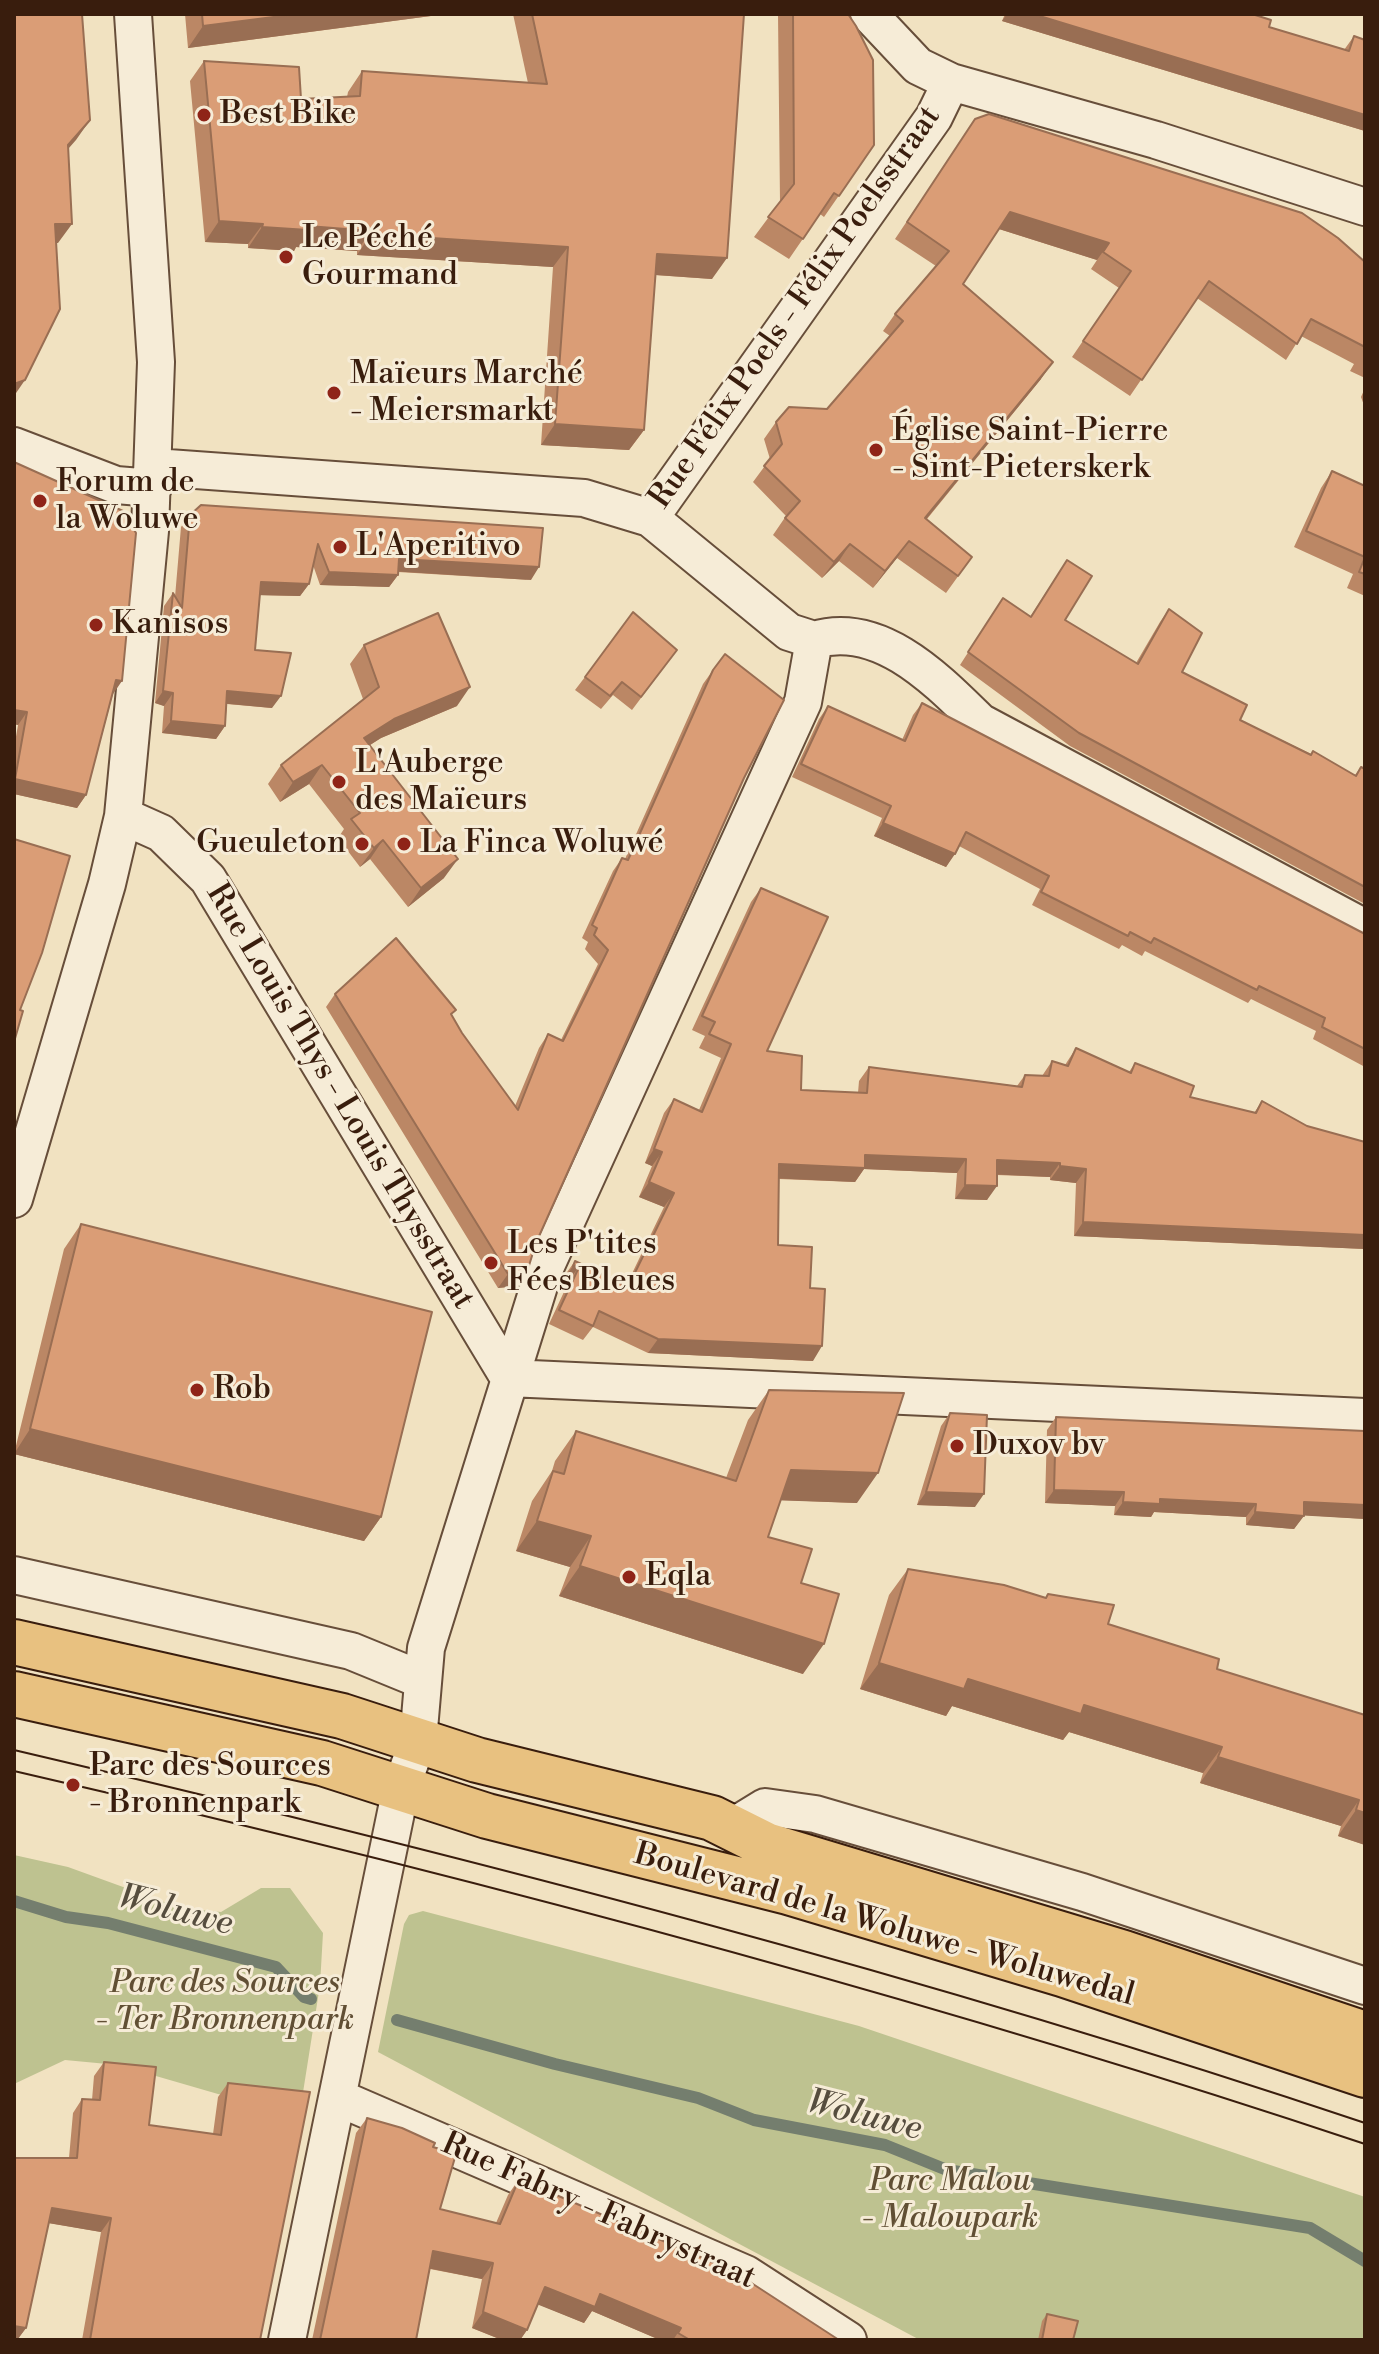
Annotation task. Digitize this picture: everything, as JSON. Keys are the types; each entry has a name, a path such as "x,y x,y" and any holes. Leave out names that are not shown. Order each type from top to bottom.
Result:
{"highway":[{"name":"Boulevard de la Woluwe - Woluwedal","path":"14,1642 342,1716 418,1741 734,1826 766,1845 1124,1953 1365,2034"},
{"name":"Boulevard de la Woluwe - Woluwedal","path":"14,1694 322,1763 487,1816 788,1892 1062,1974 1365,2075"}],"street":[{"path":"14,1199 107,884 123,816 154,477 156,362 133,14"},
{"path":"869,14 918,66 951,82 1156,140 1365,207"},
{"name":"Rue Félix Poels - Félix Poelsstraat","path":"14,446 116,485 154,477 584,498 650,518 934,117 951,82"},
{"path":"650,518 789,632 814,640 837,633 889,649 936,679 980,722 1365,928"},
{"path":"287,2340 401,1788 418,1741 426,1648 509,1378 544,1270 574,1201 803,702 814,640"},
{"name":"Rue Louis Thys - Louis Thysstraat","path":"123,816 161,833 208,879 509,1378"},
{"path":"509,1378 1365,1417"},
{"path":"14,1575 351,1651 422,1680"},
{"name":"Boulevard de la Woluwe - Woluwedal","path":"734,1826 765,1807 815,1814 1082,1892 1365,1986"},
{"name":"Rue Fabry - Fabrystraat","path":"339,2098 746,2274 848,2340"}],"green space":[{"name":"Parc des Sources - Ter Bronnenpark","path":"14,1855 68,1867 181,1908 221,1912 261,1888 290,1888 323,1933 320,1985 301,2105 218,2094 118,2065 65,2060 14,2084"},
{"name":"Parc Malou - Maloupark","path":"423,1911 859,2026 1365,2197 1365,2340 920,2340 378,2052 404,1924 409,1915"}],"building":[{"path":"14,14 82,14 90,120 68,145 72,224 55,224 60,309 25,380 14,384"},
{"path":"202,14 297,14 203,26"},
{"path":"532,14 744,14 727,258 657,254 644,430 555,424 568,247 371,234 371,231 308,226 308,230 262,227 263,224 219,221 204,61 299,67 301,99 360,96 362,71 547,84"},
{"path":"793,14 848,14 873,60 874,145 839,196 834,193 803,239 768,217 794,184"},
{"path":"1033,14 1252,14 1271,20 1269,27 1349,51 1354,36 1365,40 1365,115"},
{"path":"989,114 1302,213 1365,262 1365,347 1311,319 1297,344 1209,281 1142,380 1083,341 1131,271 1103,252 1109,243 1010,212 963,284 1053,362 925,518 972,557 958,576 909,541 885,571 850,544 834,562 785,518 800,501 764,466 782,444 776,422 789,407 827,409 903,321 895,314 949,251 907,222 975,119"},
{"path":"14,462 123,511 136,533 122,681 116,680 86,795 15,779 27,712 14,710"},
{"path":"1332,471 1365,486 1365,557 1306,531"},
{"path":"201,505 543,528 539,567 399,559 398,575 329,572 318,544 309,584 261,582 255,650 291,653 281,696 227,691 225,726 171,721 173,693 163,691 173,593 182,608 190,515"},
{"path":"1365,557 1365,574 1359,572"},
{"path":"1067,560 1092,576 1065,620 1138,664 1169,609 1202,633 1182,672 1247,705 1240,720 1311,755 1313,751 1356,776 1361,767 1365,769 1365,887 1079,733 968,652 1003,598 1031,617"},
{"path":"633,612 677,650 641,697 622,682 610,696 585,677"},
{"name":"L'Auberge des Maïeurs","path":"438,613 470,687 394,719 364,738 458,859 421,888 383,840 374,848 351,819 360,813 322,765 293,782 281,765 379,687 364,645"},
{"path":"725,654 784,700 744,778 536,1243 527,1272 508,1274 335,994 396,938 456,1010 451,1014 462,1033 518,1110 548,1034 563,1041 608,950 594,935 597,928 592,925 622,858 628,860 713,670"},
{"path":"922,703 1365,934 1365,1049 1322,1027 1325,1018 1259,986 1257,990 1154,938 1151,943 1130,932 1128,936 1041,892 1049,876 966,832 955,854 883,823 891,806 801,764 828,706 905,741"},
{"path":"14,839 70,856 42,953 20,1010 23,1011 14,1042"},
{"path":"761,888 828,917 767,1051 802,1056 801,1090 867,1093 869,1067 1022,1087 1025,1075 1049,1076 1052,1061 1068,1066 1076,1048 1131,1073 1135,1063 1194,1086 1190,1097 1256,1113 1262,1101 1307,1126 1365,1142 1365,1235 1083,1222 1086,1169 1060,1166 1060,1163 997,1160 997,1186 965,1185 966,1159 865,1155 865,1168 779,1164 778,1245 812,1247 810,1288 825,1289 822,1346 658,1339 599,1311 593,1326 559,1310 580,1265 573,1266 575,1261 628,1287 674,1193 649,1182 662,1152 654,1149 674,1099 702,1112 731,1044 709,1034 715,1022 702,1016"},
{"path":"81,1224 432,1312 381,1517 30,1429"},
{"path":"769,1390 904,1393 878,1473 791,1470 768,1537 812,1549 801,1583 839,1594 824,1644 580,1566 591,1536 537,1521 553,1471 564,1474 576,1431 736,1481"},
{"path":"950,1413 987,1415 984,1494 926,1492"},
{"path":"1056,1417 1365,1431 1365,1505 1304,1502 1304,1516 1255,1512 1256,1504 1160,1499 1160,1504 1123,1502 1124,1492 1054,1490"},
{"path":"908,1569 1004,1585 1046,1598 1048,1594 1114,1605 1108,1624 1219,1659 1217,1669 1365,1715 1365,1813 1356,1810 1359,1800 1218,1757 1222,1747 1084,1705 1081,1714 968,1679 964,1689 879,1663"},
{"path":"104,2062 156,2067 149,2125 221,2135 228,2083 310,2092 260,2340 90,2340 111,2218 52,2208 26,2328 14,2326 14,2158 77,2158 82,2099 100,2100"},
{"path":"367,2118 402,2128 435,2143 433,2147 456,2154 440,2209 500,2224 519,2179 733,2271 839,2340 690,2340 678,2333 681,2328 600,2294 595,2307 545,2287 527,2330 483,2312 493,2263 433,2251 416,2340 320,2340"},
{"path":"1047,2314 1078,2321 1073,2340 1042,2340"}],"waterway":[{"name":"Woluwe","path":"14,1901 66,1917 108,1923 276,1967 304,1997 311,1999"},
{"name":"Woluwe","path":"397,2020 555,2064 698,2098 754,2120 885,2145 947,2170 1310,2228 1365,2261"}],"tram line":[{"path":"14,1750 355,1832 694,1921 1031,2017 1365,2123"},
{"path":"14,1771 355,1853 694,1941 1031,2038 1365,2144"}],"place":[{"name":"Best Bike","path":"204,115"},
{"name":"Le Péché Gourmand","path":"286,257"},
{"name":"Maïeurs Marché - Meiersmarkt","path":"334,393"},
{"name":"Église Saint-Pierre - Sint-Pieterskerk","path":"876,450"},
{"name":"Forum de la Woluwe","path":"40,501"},
{"name":"L'Aperitivo","path":"340,547"},
{"name":"Kanisos","path":"96,625"},
{"name":"L'Auberge des Maïeurs","path":"339,782"},
{"name":"Gueuleton","path":"362,844"},
{"name":"La Finca Woluwé","path":"404,844"},
{"name":"Les P'tites Fées Bleues","path":"491,1263"},
{"name":"Rob","path":"197,1390"},
{"name":"Duxov bv","path":"957,1446"},
{"name":"Eqla","path":"629,1577"},
{"name":"Parc des Sources - Bronnenpark","path":"73,1785"}]}
